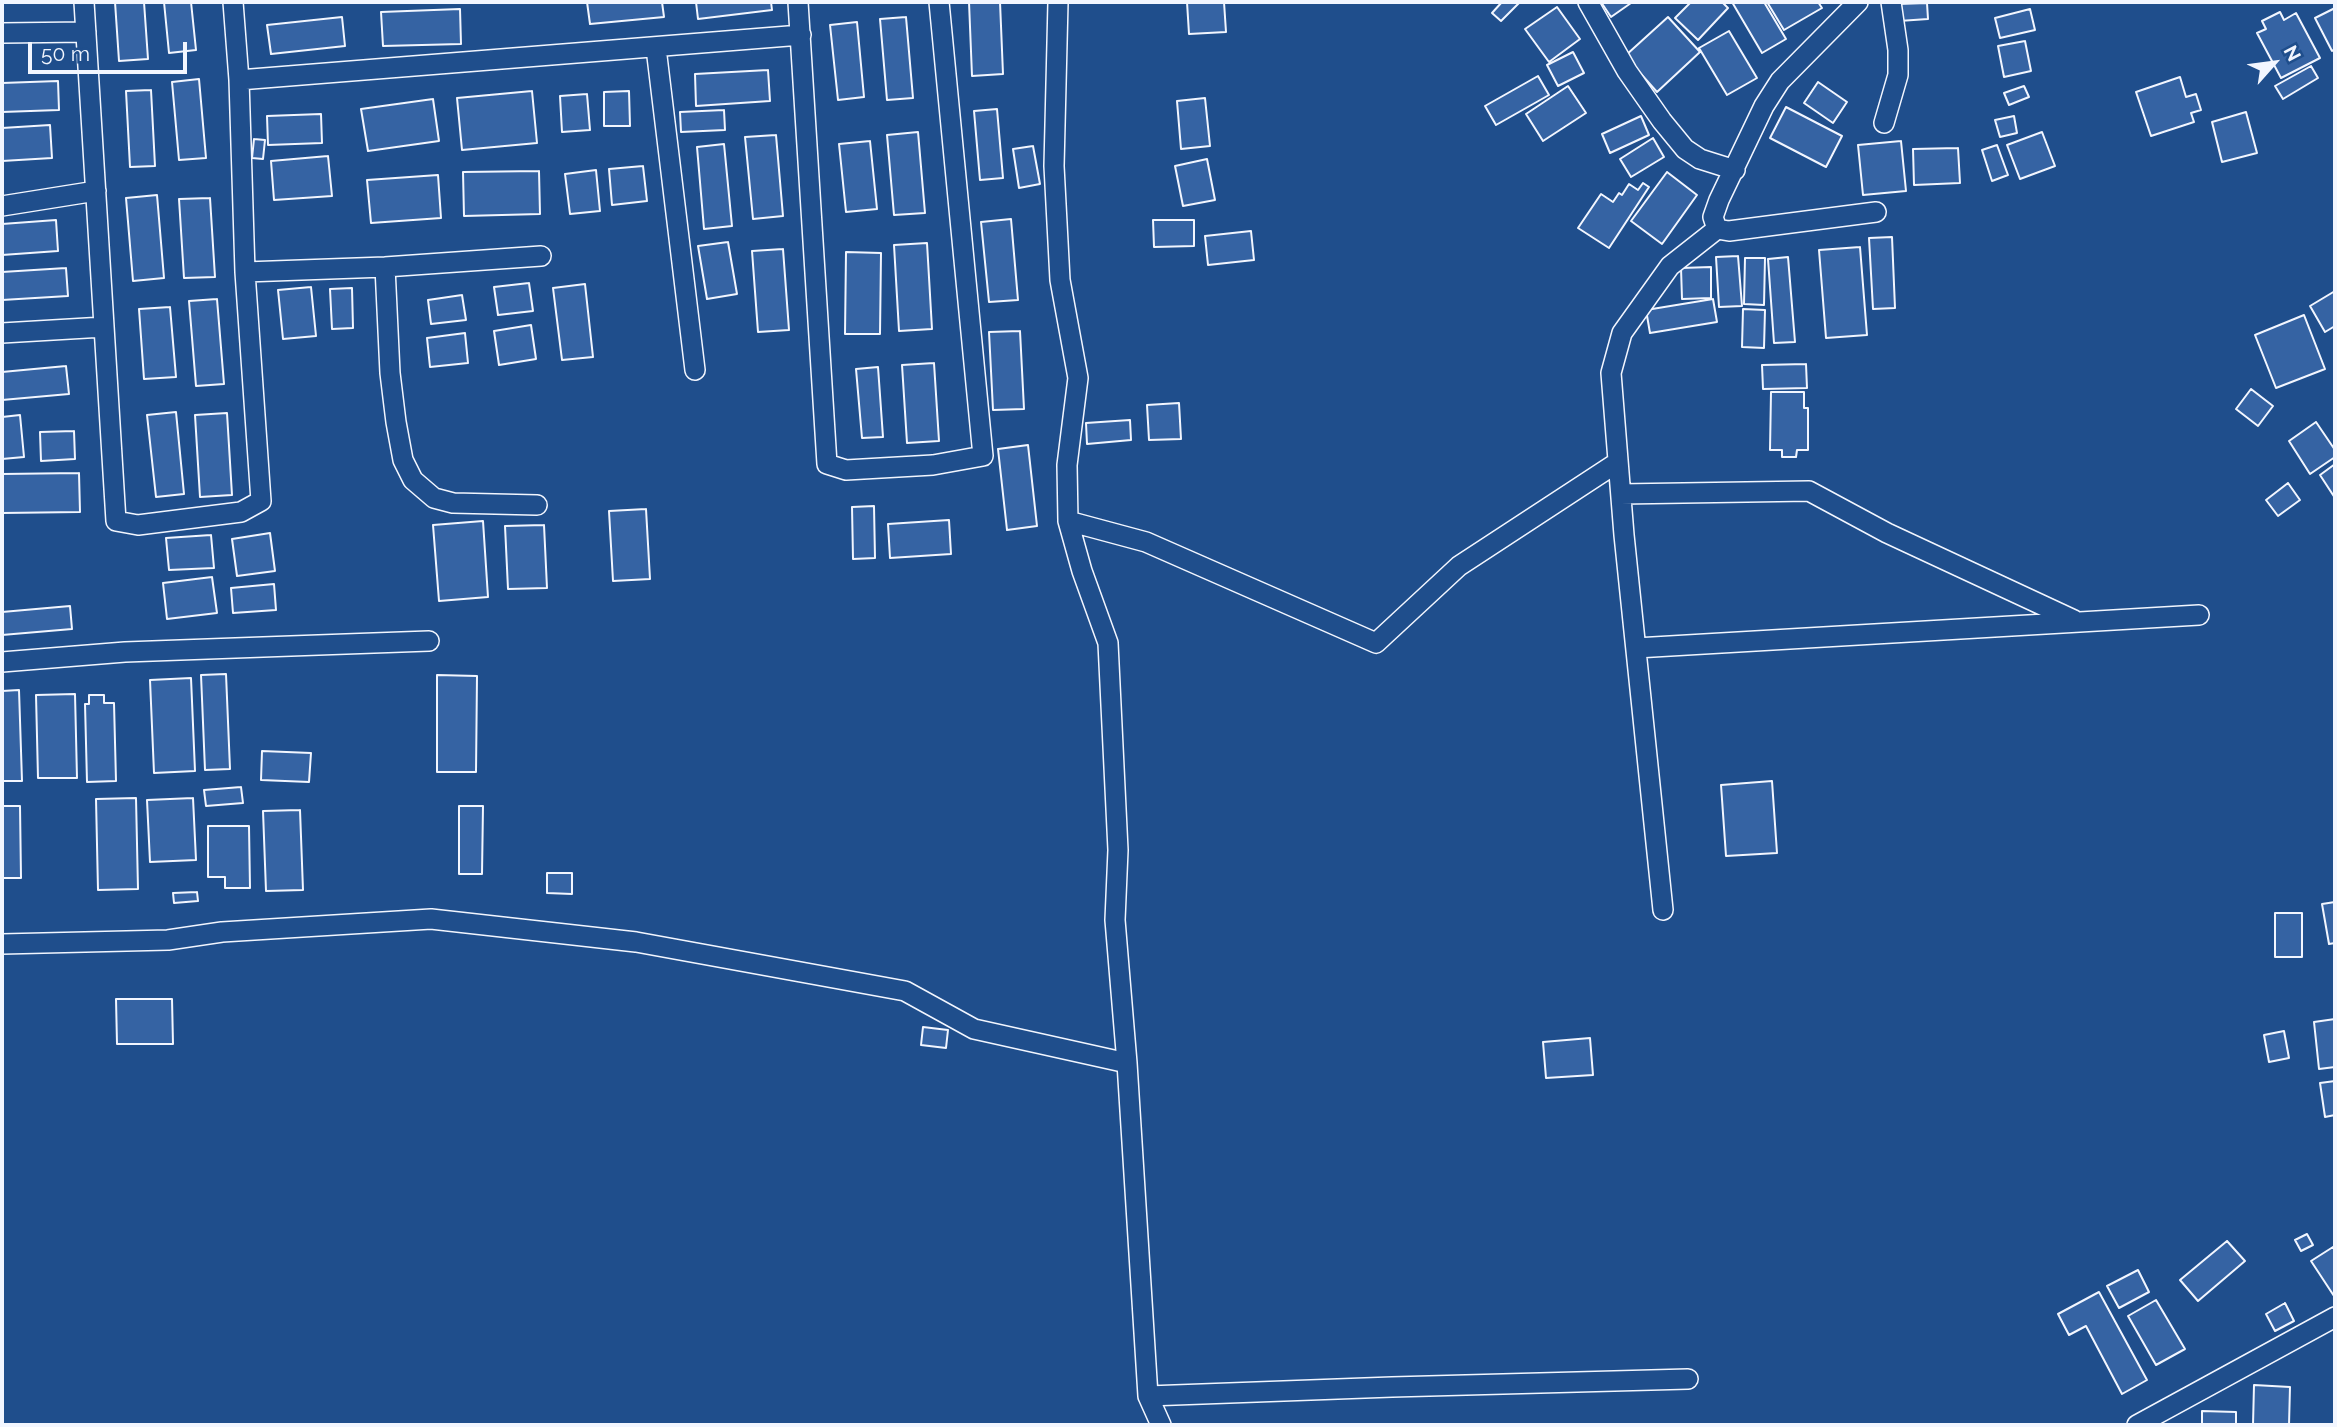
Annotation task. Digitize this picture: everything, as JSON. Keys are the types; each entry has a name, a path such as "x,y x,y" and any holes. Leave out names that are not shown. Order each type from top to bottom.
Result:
{"street":[{"path":"84,2 116,521 138,525 241,512 261,501 245,272 239,80 233,2"},
{"path":"798,2 827,464 846,470 933,465 983,456 939,2"},
{"path":"1058,2 1055,166 1060,280 1078,378 1068,465 1068,521 1082,571 1108,643 1118,850 1115,920 1148,1396 1161,1425"},
{"path":"1588,2 1627,71 1685,149 1700,159 1735,170"},
{"path":"1717,229 1713,217 1719,200 1764,106 1780,81 1858,2"},
{"path":"1884,123 1898,75 1898,50 1891,2"},
{"path":"2,33 86,32"},
{"path":"239,80 800,36"},
{"path":"656,48 695,370"},
{"path":"2,206 96,191"},
{"path":"1663,910 1620,495 1611,373 1622,333 1670,266 1717,229 1758,229 1876,212"},
{"path":"245,272 385,267 541,256"},
{"path":"385,267 390,373 396,422 400,449 413,480 434,498 453,503 537,505"},
{"path":"2,333 104,327"},
{"path":"1068,521 1146,542 1376,643 1459,566 1618,462"},
{"path":"1620,495 1809,491 1887,533 2078,622"},
{"path":"1636,648 2200,615"},
{"path":"2,662 125,652 429,641"},
{"path":"2,944 168,940 222,933 431,919 636,943 905,991 974,1029 1127,1063"},
{"path":"2137,1425 2335,1317"},
{"path":"1148,1396 1688,1379"}],"building":[{"path":"115,2 144,2 148,59 119,61"},
{"path":"164,2 191,2 196,50 169,53"},
{"path":"587,2 662,2 664,17 590,24"},
{"path":"696,2 771,2 772,10 698,19"},
{"path":"969,2 1000,2 1003,74 972,76"},
{"path":"1187,2 1224,2 1226,32 1189,34"},
{"path":"1502,2 1520,2 1501,21 1492,13"},
{"path":"1601,2 1630,2 1631,3 1611,17"},
{"path":"1691,2 1722,2 1728,8 1698,40 1675,18"},
{"path":"1732,2 1764,2 1786,39 1762,53"},
{"path":"1767,2 1818,2 1822,8 1784,30"},
{"path":"1927,3 1928,19 1899,21 1898,4"},
{"path":"1557,7 1580,39 1549,62 1525,29"},
{"path":"2335,8 2335,49 2332,51 2315,18"},
{"path":"460,9 461,44 383,46 381,12"},
{"path":"2030,9 2035,30 2000,38 1995,18"},
{"path":"2280,12 2284,20 2296,13 2320,58 2281,78 2257,33 2266,29 2262,21"},
{"path":"342,17 345,46 271,54 267,25"},
{"path":"906,17 913,98 887,100 880,19"},
{"path":"1668,17 1700,52 1657,92 1625,56"},
{"path":"857,22 864,97 838,100 830,25"},
{"path":"1729,31 1757,78 1727,95 1699,48"},
{"path":"2025,41 2031,71 2004,77 1998,46"},
{"path":"1573,52 1584,73 1558,86 1547,65"},
{"path":"2311,66 2318,78 2283,99 2275,86"},
{"path":"768,70 770,101 696,106 695,74"},
{"path":"1538,76 1549,95 1496,125 1485,106"},
{"path":"2180,77 2186,97 2196,94 2201,110 2191,113 2194,122 2151,136 2136,92"},
{"path":"199,79 206,158 179,160 172,82"},
{"path":"58,81 59,110 2,112 2,83"},
{"path":"1818,82 1847,102 1833,123 1804,103"},
{"path":"1568,86 1586,113 1543,141 1526,114"},
{"path":"2024,86 2029,97 2009,105 2004,93"},
{"path":"151,90 155,166 130,167 126,91"},
{"path":"532,91 537,143 462,150 457,98"},
{"path":"629,91 630,126 604,126 604,92"},
{"path":"587,94 590,130 562,132 560,96"},
{"path":"1205,98 1210,146 1181,149 1177,101"},
{"path":"433,99 439,141 368,151 361,109"},
{"path":"1786,107 1842,136 1826,167 1770,138"},
{"path":"997,109 1003,178 980,180 974,111"},
{"path":"724,110 725,130 681,132 680,112"},
{"path":"2246,112 2257,153 2222,162 2212,122"},
{"path":"321,114 322,143 268,145 267,116"},
{"path":"1641,116 1649,135 1610,153 1602,134"},
{"path":"2014,116 2017,133 2000,137 1995,120"},
{"path":"50,125 52,158 2,161 2,128"},
{"path":"918,132 925,213 894,215 887,135"},
{"path":"2042,132 2055,166 2020,179 2007,145"},
{"path":"776,135 783,216 753,219 745,137"},
{"path":"1653,138 1664,157 1631,177 1620,159"},
{"path":"254,139 265,140 263,159 252,158"},
{"path":"870,141 877,209 846,212 839,144"},
{"path":"1901,141 1906,191 1863,195 1858,145"},
{"path":"724,144 732,226 704,229 697,147"},
{"path":"1997,145 2008,175 1992,181 1982,150"},
{"path":"1033,146 1040,184 1019,188 1013,149"},
{"path":"1958,148 1960,183 1914,185 1913,149"},
{"path":"328,156 332,196 274,200 271,161"},
{"path":"1207,159 1215,200 1183,206 1175,166"},
{"path":"643,166 647,201 612,205 609,169"},
{"path":"596,170 600,211 570,214 565,174"},
{"path":"539,171 540,214 464,216 463,172"},
{"path":"1667,172 1697,195 1662,244 1631,221"},
{"path":"438,175 441,218 371,223 367,180"},
{"path":"1643,183 1649,187 1609,248 1578,228 1601,194 1613,202 1629,184 1638,190"},
{"path":"157,195 164,278 133,281 126,198"},
{"path":"210,198 215,277 184,278 179,199"},
{"path":"1011,219 1018,300 989,302 981,222"},
{"path":"56,220 58,251 2,255 2,224"},
{"path":"1153,220 1194,220 1194,246 1154,247"},
{"path":"1251,231 1254,260 1208,265 1205,236"},
{"path":"1892,237 1895,308 1873,309 1869,238"},
{"path":"728,242 737,294 707,299 698,246"},
{"path":"927,243 932,329 899,331 894,245"},
{"path":"1860,247 1867,335 1826,338 1819,250"},
{"path":"783,249 789,330 758,332 752,251"},
{"path":"846,252 881,253 880,334 845,334"},
{"path":"1738,256 1742,306 1719,307 1716,257"},
{"path":"1788,257 1795,342 1774,343 1768,259"},
{"path":"1745,258 1765,258 1764,305 1744,304"},
{"path":"1711,267 1711,298 1682,299 1681,268"},
{"path":"66,268 68,296 2,300 2,272"},
{"path":"529,283 533,311 498,315 494,287"},
{"path":"585,284 593,357 562,360 553,288"},
{"path":"311,287 316,336 283,339 278,290"},
{"path":"352,288 353,328 332,329 330,289"},
{"path":"2335,291 2335,326 2325,332 2310,306"},
{"path":"462,295 466,320 431,324 428,300"},
{"path":"217,299 224,384 196,386 189,301"},
{"path":"1713,299 1717,322 1650,333 1646,310"},
{"path":"170,307 176,377 144,379 139,309"},
{"path":"1743,309 1765,310 1764,348 1742,347"},
{"path":"2304,315 2325,369 2276,388 2255,335"},
{"path":"531,325 536,359 499,365 494,331"},
{"path":"1020,331 1024,409 993,410 989,332"},
{"path":"465,333 468,363 430,367 427,338"},
{"path":"934,363 939,441 907,443 902,365"},
{"path":"1806,364 1807,388 1763,389 1762,365"},
{"path":"66,366 69,394 2,400 2,372"},
{"path":"878,367 883,437 862,438 856,369"},
{"path":"2251,389 2273,406 2258,426 2236,409"},
{"path":"1771,392 1804,392 1804,408 1808,408 1808,450 1797,450 1796,457 1782,457 1782,450 1770,450"},
{"path":"1179,403 1181,439 1149,440 1147,405"},
{"path":"176,412 184,494 156,497 147,415"},
{"path":"227,413 232,495 200,497 195,415"},
{"path":"20,415 24,457 2,459 2,417"},
{"path":"1130,420 1131,440 1087,444 1086,423"},
{"path":"2316,422 2335,450 2335,457 2310,474 2289,441"},
{"path":"74,431 75,459 41,461 40,432"},
{"path":"1028,445 1037,526 1007,530 998,449"},
{"path":"2335,464 2335,498 2320,475"},
{"path":"79,473 80,512 2,513 2,474"},
{"path":"2288,483 2300,500 2278,516 2266,500"},
{"path":"874,506 875,558 853,559 852,507"},
{"path":"646,509 650,579 613,581 609,511"},
{"path":"949,520 951,554 890,558 888,524"},
{"path":"483,521 488,597 439,601 433,525"},
{"path":"544,525 547,588 508,589 505,526"},
{"path":"270,533 275,571 237,576 232,539"},
{"path":"211,535 214,568 169,570 166,538"},
{"path":"212,577 217,613 167,619 163,583"},
{"path":"274,584 276,610 233,613 231,588"},
{"path":"70,606 72,629 2,635 2,612"},
{"path":"226,674 230,769 205,770 201,675"},
{"path":"437,675 477,676 476,772 437,772"},
{"path":"191,678 195,771 154,773 150,680"},
{"path":"19,690 22,781 2,781 2,691"},
{"path":"75,694 77,778 38,778 36,695"},
{"path":"89,695 104,695 104,703 114,703 116,781 87,782 85,704 89,704"},
{"path":"262,751 311,753 309,782 261,780"},
{"path":"1772,781 1777,853 1726,856 1721,785"},
{"path":"241,787 243,803 206,806 204,790"},
{"path":"136,798 138,889 98,890 96,799"},
{"path":"193,798 196,860 150,862 147,800"},
{"path":"2,806 20,806 21,878 2,878"},
{"path":"459,806 483,806 482,874 459,874"},
{"path":"300,810 303,890 266,891 263,811"},
{"path":"208,826 249,826 250,888 225,888 225,877 208,877"},
{"path":"547,873 572,873 572,894 547,893"},
{"path":"197,892 198,901 174,903 173,893"},
{"path":"2335,902 2335,943 2329,944 2322,904"},
{"path":"2275,913 2302,913 2302,957 2275,957"},
{"path":"116,999 172,999 173,1044 117,1044"},
{"path":"2335,1019 2335,1067 2319,1069 2314,1022"},
{"path":"923,1027 948,1030 946,1048 921,1045"},
{"path":"2284,1031 2289,1058 2269,1062 2264,1035"},
{"path":"1590,1038 1593,1075 1546,1078 1543,1042"},
{"path":"2335,1081 2335,1115 2325,1117 2320,1083"},
{"path":"2307,1234 2313,1245 2301,1251 2295,1240"},
{"path":"2227,1241 2245,1261 2198,1301 2180,1280"},
{"path":"2333,1247 2335,1250 2334,1296 2311,1261"},
{"path":"2138,1270 2149,1292 2119,1308 2107,1286"},
{"path":"2099,1292 2147,1380 2122,1394 2086,1326 2069,1335 2058,1314"},
{"path":"2156,1300 2185,1349 2156,1365 2128,1316"},
{"path":"2285,1303 2294,1321 2275,1331 2266,1314"},
{"path":"2254,1385 2290,1387 2289,1425 2253,1425"},
{"path":"2202,1411 2236,1412 2236,1425 2202,1425"}]}
